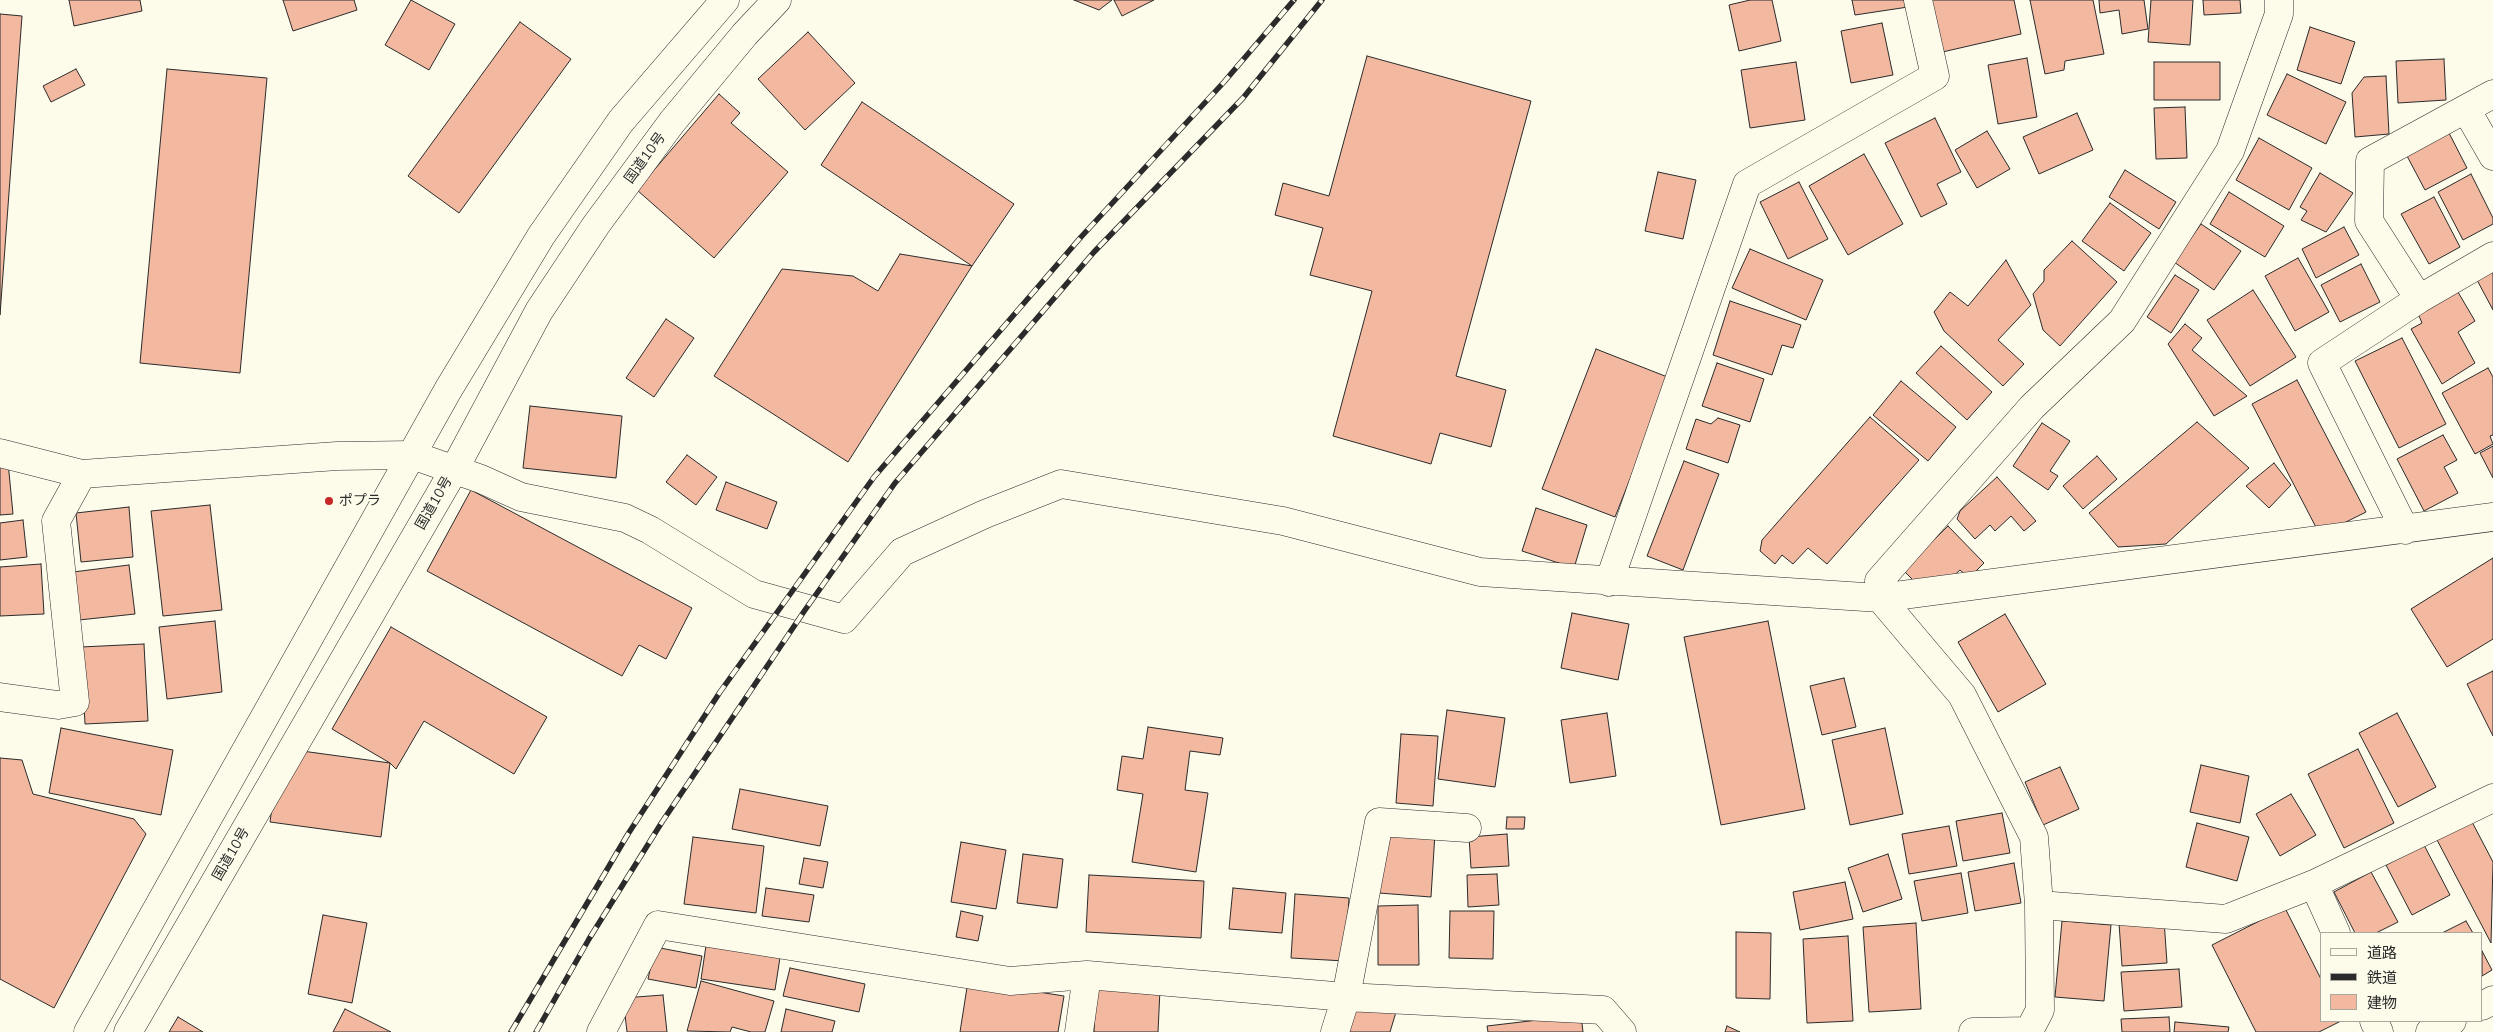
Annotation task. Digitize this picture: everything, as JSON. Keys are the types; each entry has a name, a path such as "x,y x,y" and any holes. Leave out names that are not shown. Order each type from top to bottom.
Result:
{"main road":[{"path":"88,1032 453,382 541,236 621,120 725,0"},
{"name":"国道10号","path":"128,1032 454,470 539,311 596,225 672,122 745,34 777,0"},
{"path":"1609,582 1747,184 1935,76 1918,0"},
{"path":"1973,1032 2030,1030 2040,1010 2039,905 2034,837 1962,695 1880,598 1879,581 2032,407 2122,321 2230,152 2279,14 2279,0"},
{"path":"2419,299 2369,221 2370,161 2493,94"},
{"path":"2466,109 2493,156"},
{"path":"2405,530 2322,363 2419,299 2493,256"},
{"path":"0,453 82,474 338,456 412,455 521,498 625,518 650,530 754,594 844,619 902,552 985,514 1061,484 1283,521 1480,572 1609,582 1880,598 2493,517"},
{"path":"0,697 58,705 74,702 56,521 82,474"},
{"path":"2039,905 2226,919 2314,884 2493,798"},
{"path":"1335,1032 1346,997 1379,822 1467,828"},
{"path":"2314,884 2336,932"},
{"path":"601,1032 658,925 1010,981 1086,975 1346,997 1603,1010 1622,1032"},
{"path":"1079,1032 1086,975"},
{"path":"2430,1032 2450,1022"}],"building":[{"path":"69,0 140,0 142,11 74,26"},
{"path":"283,0 354,0 357,10 293,31"},
{"path":"411,0 455,24 429,70 385,45"},
{"path":"1074,0 1112,0 1099,10"},
{"path":"1114,0 1154,0 1122,16"},
{"path":"1750,0 1772,0 1781,41 1739,51 1729,5"},
{"path":"1852,0 1907,0 1908,7 1855,15"},
{"path":"1927,0 2014,0 2021,34 1938,53"},
{"path":"2030,0 2093,0 2104,54 2065,61 2064,70 2045,74"},
{"path":"2099,0 2144,0 2148,29 2122,34 2119,10 2100,13"},
{"path":"2151,0 2193,0 2190,45 2148,42"},
{"path":"2203,0 2240,0 2241,13 2204,15"},
{"path":"0,14 22,16 0,315"},
{"path":"520,22 571,59 459,213 408,176"},
{"path":"1882,23 1893,75 1851,83 1841,31"},
{"path":"2310,27 2355,42 2341,84 2297,70"},
{"path":"808,32 855,83 805,130 758,79"},
{"path":"1367,56 1531,101 1456,376 1506,390 1491,447 1440,433 1431,464 1333,436 1372,291 1310,275 1323,228 1275,215 1283,183 1329,196"},
{"path":"2027,58 2037,117 1998,124 1988,65"},
{"path":"2444,59 2446,100 2398,103 2396,61"},
{"path":"1796,62 1805,120 1750,128 1741,70"},
{"path":"2154,62 2220,62 2220,100 2154,100"},
{"path":"76,69 85,85 51,102 43,86"},
{"path":"167,69 267,78 240,373 140,363"},
{"path":"2287,74 2346,102 2326,144 2267,115"},
{"path":"2386,76 2389,134 2355,137 2352,93 2364,77"},
{"path":"719,94 740,113 731,123 788,172 714,258 637,190"},
{"path":"862,102 1014,204 972,266 821,165"},
{"path":"2185,107 2187,158 2156,159 2154,108"},
{"path":"2077,113 2093,150 2039,174 2023,137"},
{"path":"1935,118 1961,172 1937,184 1947,204 1921,217 1885,143"},
{"path":"1987,131 2010,169 1977,188 1955,150"},
{"path":"2449,133 2467,168 2425,190 2407,156"},
{"path":"2259,138 2312,168 2289,210 2236,180"},
{"path":"1864,154 1903,224 1848,255 1809,186"},
{"path":"2125,170 2176,202 2159,229 2109,197"},
{"path":"1658,172 1696,180 1683,239 1645,231"},
{"path":"2320,173 2353,193 2326,232 2301,220 2307,211 2300,207"},
{"path":"2471,174 2493,218 2493,224 2463,240 2438,192"},
{"path":"1799,182 1828,239 1788,259 1760,202"},
{"path":"2229,192 2284,226 2265,257 2210,224"},
{"path":"2434,197 2460,247 2429,264 2401,214"},
{"path":"2110,203 2151,233 2124,271 2082,241"},
{"path":"2201,224 2241,251 2214,290 2174,262"},
{"path":"2344,227 2359,255 2316,278 2302,249"},
{"path":"2072,241 2117,282 2060,346 2043,330 2033,294 2044,281 2044,270"},
{"path":"1750,249 1823,280 1806,320 1732,288"},
{"path":"900,254 972,266 848,462 714,376 782,269 853,276 878,291"},
{"path":"2298,258 2329,312 2295,331 2265,276"},
{"path":"2006,260 2031,305 1998,340 2024,364 2003,386 1944,331 1934,312 1950,292 1968,306"},
{"path":"2361,264 2380,302 2340,322 2321,285"},
{"path":"2493,271 2493,310 2477,280"},
{"path":"2175,275 2199,290 2171,333 2147,317"},
{"path":"2455,287 2475,321 2458,332 2475,363 2442,384 2411,329 2422,323 2416,309"},
{"path":"2253,290 2296,357 2250,386 2207,320"},
{"path":"1730,301 1801,325 1793,348 1782,345 1772,375 1713,355"},
{"path":"666,319 694,338 654,397 626,378"},
{"path":"2185,324 2202,338 2192,350 2247,396 2214,416 2168,344"},
{"path":"2402,338 2446,424 2399,448 2355,361"},
{"path":"1941,346 1992,392 1967,420 1916,373"},
{"path":"1596,349 1670,378 1615,517 1542,489"},
{"path":"1717,363 1764,379 1750,422 1702,406"},
{"path":"2488,368 2493,377 2493,435 2490,436 2493,444 2475,454 2442,393"},
{"path":"2297,380 2366,512 2320,535 2252,404"},
{"path":"1901,381 1956,427 1928,461 1873,415"},
{"path":"530,406 622,416 616,478 523,468"},
{"path":"1870,417 1919,460 1827,564 1808,548 1793,564 1782,555 1775,564 1760,551 1762,540"},
{"path":"1718,418 1740,425 1728,463 1686,449 1696,419 1711,424"},
{"path":"2197,422 2249,468 2166,544 2118,547 2089,513"},
{"path":"2042,423 2070,441 2050,471 2058,476 2048,490 2013,466"},
{"path":"2443,435 2457,460 2444,467 2458,493 2424,511 2397,459"},
{"path":"2493,446 2493,478 2480,453"},
{"path":"687,455 717,477 696,505 666,482"},
{"path":"2097,456 2117,479 2083,509 2063,486"},
{"path":"1684,461 1719,474 1683,570 1647,556"},
{"path":"0,462 8,462 13,514 0,515"},
{"path":"2274,463 2291,485 2269,508 2246,486"},
{"path":"1997,477 2036,521 2024,531 2011,516 1995,531 1990,525 1975,539 1957,519 1960,511"},
{"path":"726,482 777,502 767,529 716,510"},
{"path":"471,490 692,608 666,659 639,645 622,676 427,571"},
{"path":"210,505 222,610 163,616 151,511"},
{"path":"129,507 133,557 81,562 76,513"},
{"path":"1536,508 1587,525 1574,568 1522,551"},
{"path":"23,520 27,557 0,560 0,523"},
{"path":"1948,526 1984,563 1969,578 1960,570 1946,583 1939,576 1924,591 1903,570"},
{"path":"2493,558 2493,639 2447,667 2411,609"},
{"path":"41,564 44,614 0,616 0,567"},
{"path":"129,565 135,614 79,620 73,572"},
{"path":"1572,613 1629,624 1618,680 1561,668"},
{"path":"2005,614 2046,684 1998,712 1958,642"},
{"path":"215,621 222,692 167,699 159,627"},
{"path":"1768,621 1805,809 1721,825 1684,637"},
{"path":"391,627 547,717 514,774 424,721 396,769 390,763 332,729"},
{"path":"144,644 148,721 85,724 81,647"},
{"path":"2493,671 2493,736 2467,684"},
{"path":"1844,678 1856,727 1822,735 1810,686"},
{"path":"1447,710 1505,718 1495,787 1438,779"},
{"path":"1607,713 1616,776 1570,783 1561,720"},
{"path":"2397,713 2436,787 2398,807 2359,733"},
{"path":"1148,727 1223,738 1220,755 1190,751 1185,790 1208,793 1196,872 1132,862 1143,794 1117,790 1122,756 1143,759"},
{"path":"61,728 173,750 161,815 49,793"},
{"path":"1885,728 1903,814 1850,825 1832,740"},
{"path":"1401,734 1438,736 1433,806 1396,803"},
{"path":"280,748 390,763 381,837 270,822"},
{"path":"2358,749 2394,823 2344,848 2308,774"},
{"path":"0,758 22,760 33,794 134,819 146,834 54,1008 0,979"},
{"path":"2201,765 2249,776 2240,823 2190,812"},
{"path":"2060,767 2079,809 2043,825 2025,782"},
{"path":"740,789 828,806 820,846 732,829"},
{"path":"2291,794 2316,835 2280,856 2256,814"},
{"path":"2002,813 2010,853 1963,861 1956,821"},
{"path":"1507,817 1525,817 1524,829 1506,829"},
{"path":"2471,820 2493,862 2491,943 2436,838"},
{"path":"2197,823 2249,837 2237,881 2186,867"},
{"path":"1949,826 1957,866 1909,874 1902,834"},
{"path":"1383,829 1435,833 1431,897 1379,893"},
{"path":"1507,834 1509,866 1471,868 1469,837"},
{"path":"693,837 764,846 756,913 684,904"},
{"path":"961,842 1006,850 996,909 951,902"},
{"path":"2424,845 2450,895 2412,915 2386,865"},
{"path":"1023,854 1063,859 1057,908 1017,903"},
{"path":"1888,854 1902,899 1863,912 1848,868"},
{"path":"804,858 828,862 823,888 799,884"},
{"path":"2014,863 2021,903 1975,911 1968,872"},
{"path":"2371,872 2398,922 2378,932 2354,932 2334,892"},
{"path":"1961,873 1968,913 1922,921 1914,881"},
{"path":"1497,874 1499,905 1468,907 1467,875"},
{"path":"1089,875 1204,881 1201,938 1086,932"},
{"path":"1845,882 1853,919 1800,930 1793,892"},
{"path":"766,888 814,895 809,922 762,916"},
{"path":"1233,888 1286,893 1282,933 1229,929"},
{"path":"1295,894 1349,898 1345,961 1291,958"},
{"path":"1418,905 1419,965 1378,965 1378,906"},
{"path":"2285,908 2320,977 2320,1022 2339,1022 2319,1032 2256,1032 2212,945"},
{"path":"961,911 983,916 978,941 956,937"},
{"path":"1450,911 1494,911 1493,959 1449,958"},
{"path":"323,915 367,923 352,1003 308,994"},
{"path":"2164,920 2167,963 2122,966 2119,923"},
{"path":"2062,921 2111,925 2104,1001 2055,997"},
{"path":"2466,921 2472,932 2444,932"},
{"path":"1916,923 1921,1009 1869,1012 1863,927"},
{"path":"1736,932 1771,933 1770,999 1736,998"},
{"path":"1848,936 1853,1021 1807,1023 1803,939"},
{"path":"707,939 781,951 775,990 701,979"},
{"path":"655,947 702,956 696,988 648,979"},
{"path":"2483,953 2492,970 2483,975"},
{"path":"1097,965 1161,968 1158,1032 1094,1032"},
{"path":"790,968 865,984 859,1012 783,996"},
{"path":"2179,969 2182,1007 2124,1011 2121,972"},
{"path":"701,981 774,1001 765,1032 751,1032 732,1027 730,1032 687,1031"},
{"path":"968,981 1064,996 1058,1032 960,1032"},
{"path":"663,995 667,1032 627,1032 623,998"},
{"path":"1355,999 1396,1012 1390,1032 1344,1032"},
{"path":"345,1009 391,1032 333,1032"},
{"path":"786,1009 835,1021 832,1032 781,1032"},
{"path":"1581,1015 1583,1032 1488,1032 1487,1026"},
{"path":"178,1017 203,1032 169,1032"},
{"path":"2169,1017 2170,1032 2122,1032 2121,1019"},
{"path":"2175,1022 2229,1027 2228,1032 2174,1032"},
{"path":"1727,1026 1740,1032 1725,1032"}],"railway":[{"path":"511,1032 628,834 720,692 874,477 1081,237 1224,82 1294,0"},
{"path":"536,1032 589,939 662,822 805,610 895,483 1094,252 1243,98 1322,0"}],"place":[{"name":"ポプラ","path":"329,501"}]}
